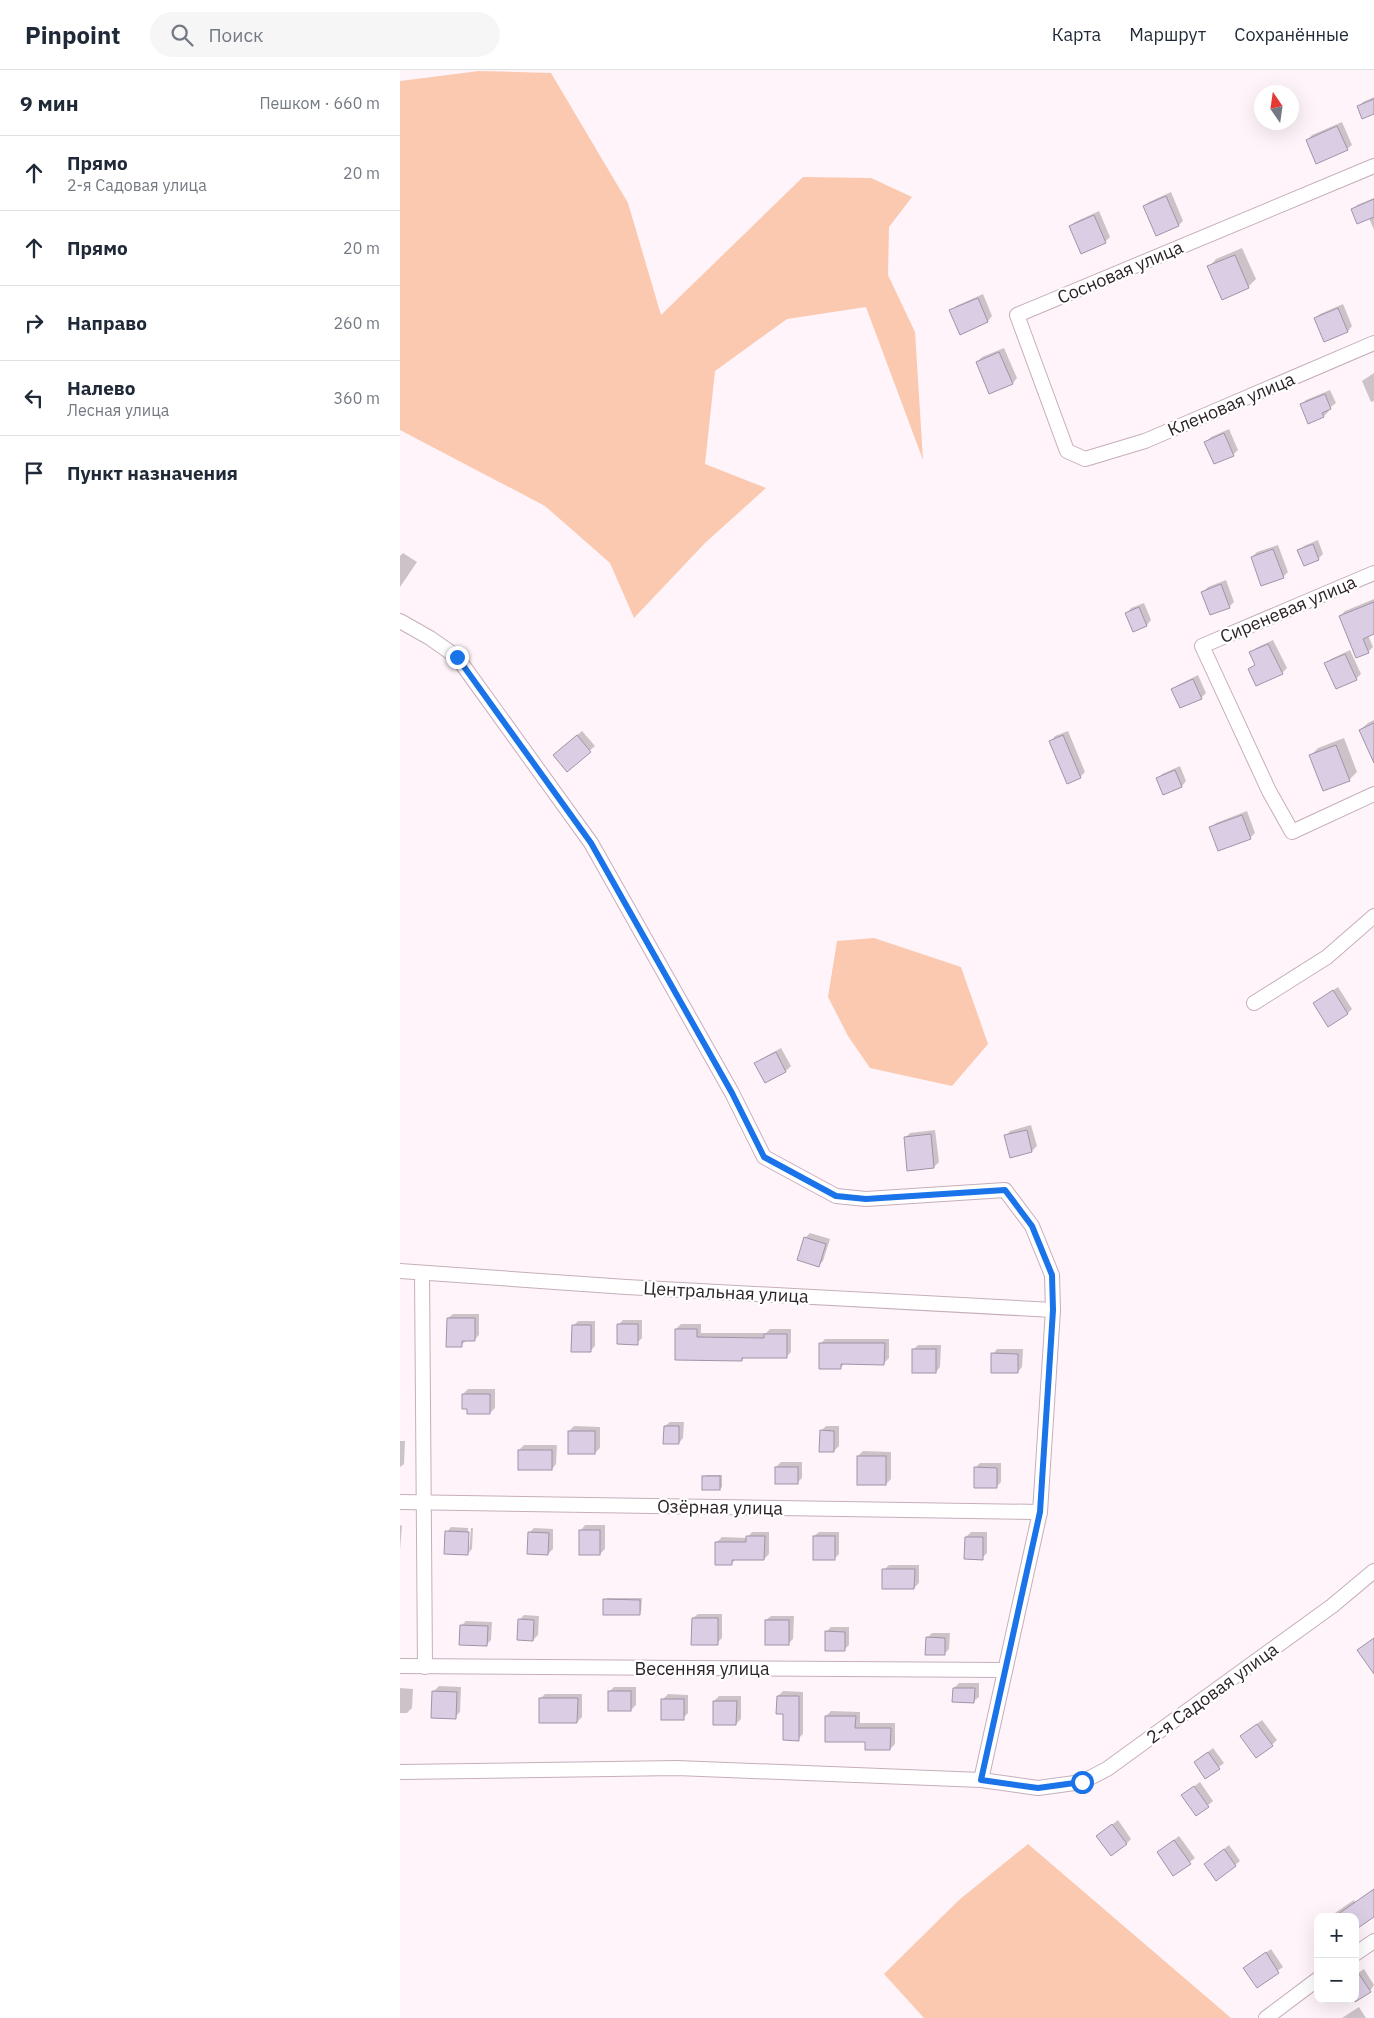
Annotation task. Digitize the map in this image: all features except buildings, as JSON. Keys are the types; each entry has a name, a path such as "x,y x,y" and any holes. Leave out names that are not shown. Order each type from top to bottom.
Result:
{"street":[{"name":"Сосновая улица","path":"1085,459 1067,451 1017,315 1374,166"},
{"name":"Кленовая улица","path":"1085,459 1145,441 1374,343"},
{"name":"Сиреневая улица","path":"1374,573 1202,646 1269,790 1292,832 1374,794"},
{"path":"400,621 430,638 457,657 591,843 732,1093 764,1157 836,1196 866,1199 1005,1190 1032,1226 1052,1275 1053,1310 1040,1512 981,1780"},
{"path":"1254,1002 1328,957 1374,916"},
{"name":"Центральная улица","path":"400,1271 636,1287 1053,1310"},
{"path":"422,1272 425,1667"},
{"name":"Озёрная улица","path":"400,1502 1040,1512"},
{"name":"2-я Садовая улица","path":"400,1772 677,1768 981,1780 1038,1788 1082,1782 1107,1768 1332,1606 1374,1570"},
{"name":"Весенняя улица","path":"400,1666 1004,1670"},
{"path":"1359,1951 1374,1941"},
{"path":"1266,2018 1314,1982"}],"shaded area":[{"path":"479,71 551,73 628,203 661,315 803,177 871,178 912,197 889,227 888,275 915,332 923,460 866,307 787,319 715,371 705,464 766,488 705,543 634,618 610,563 545,506 400,430 400,81"},
{"path":"874,938 961,967 988,1044 952,1086 870,1068 848,1036 828,997 837,941"},
{"path":"1028,1844 1231,2018 924,2018 884,1974 959,1900"}],"route":[{"path":"457,657 591,843 732,1093 764,1157 836,1196 866,1199 1005,1190 1032,1226 1052,1275 1053,1310 1040,1512 981,1780 1038,1788 1082,1782"}]}
